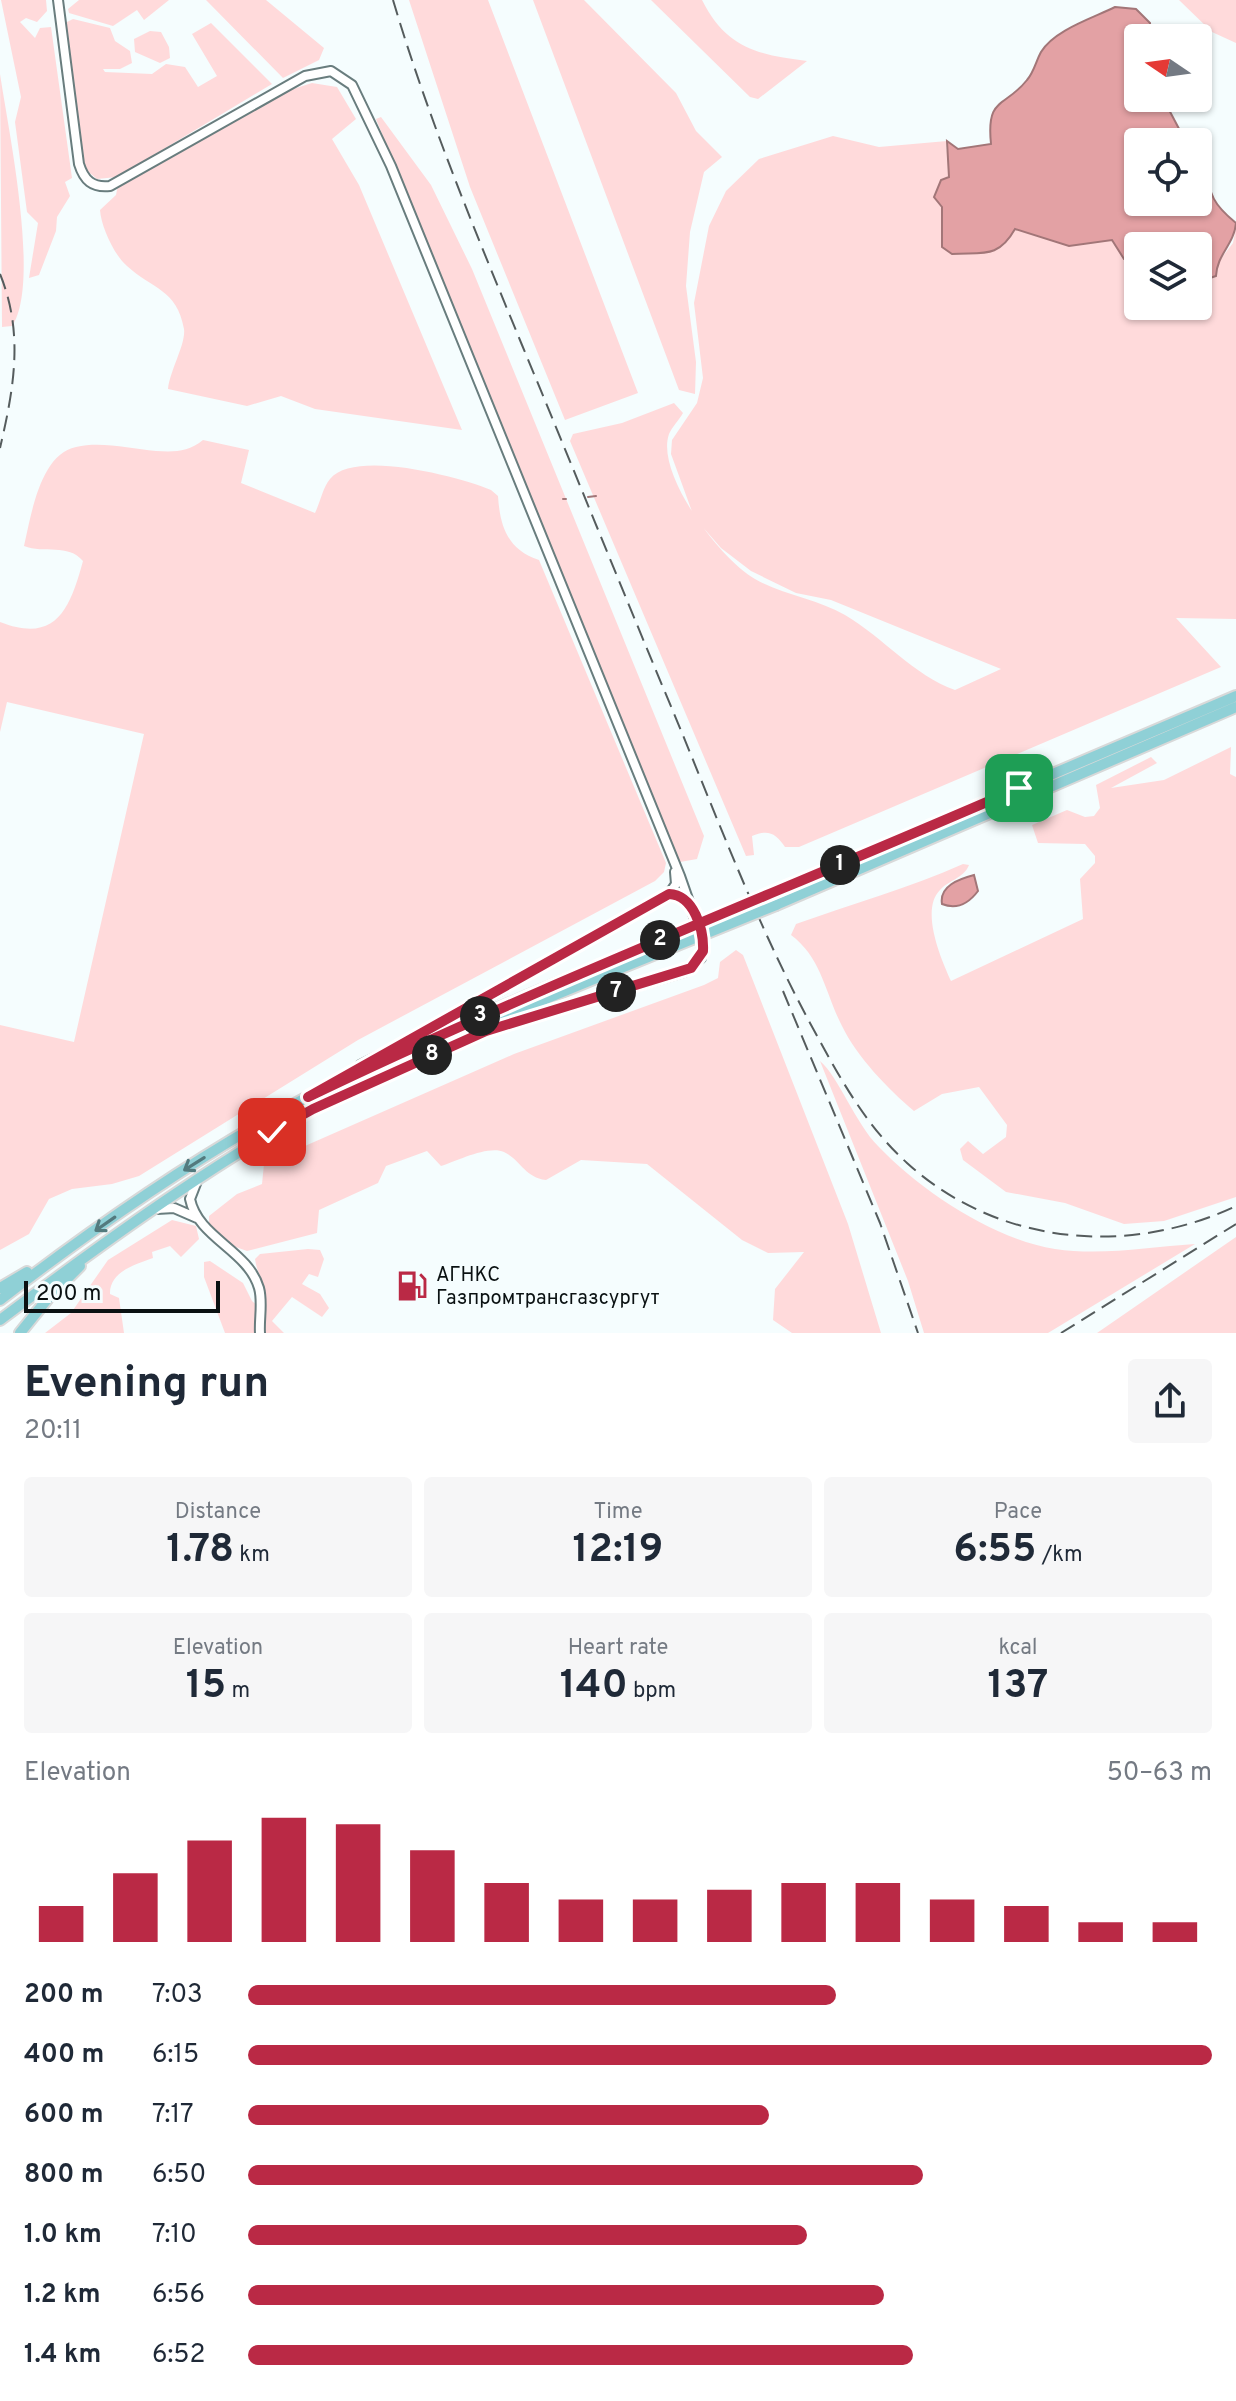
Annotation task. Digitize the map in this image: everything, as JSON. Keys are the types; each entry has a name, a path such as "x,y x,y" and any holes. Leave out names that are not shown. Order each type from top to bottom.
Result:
{"main road":[{"path":"774,899 1236,696"},
{"path":"0,1300 172,1178 308,1097 467,1021 672,941 1236,707"},
{"path":"0,1320 141,1215 313,1109 472,1030 672,941"},
{"path":"0,1288 84,1238"},
{"path":"20,1333 91,1252"},
{"path":"22,1283 52,1257"}],"street":[{"path":"58,0 79,164 85,178 99,187 110,186 255,101 313,73 337,73 352,85 391,166 695,913 703,951 697,963 684,972 486,1031 313,1109"},
{"path":"308,1097 669,894 677,879 668,848"},
{"path":"669,894 683,897 695,913"},
{"path":"198,1218 190,1199 200,1176"},
{"path":"141,1215 170,1207 198,1218 236,1254 255,1280 260,1293 260,1333"}],"shaded area":[{"path":"1,0 46,0 47,11 37,22 26,18 20,22 35,38 40,28 51,27 72,178 65,182 70,196 57,217 56,231 39,275 29,278 38,223 27,212 15,122 21,97"},
{"path":"79,0 169,0 144,20 137,10 113,26 69,13 68,9"},
{"path":"206,0 266,0 324,48 319,60 283,78"},
{"path":"409,0 488,0 638,393 565,420 470,187"},
{"path":"533,0 584,0 676,93 696,131 722,157 704,172 690,232 686,286 696,362 695,394 679,390"},
{"path":"651,0 702,0 722,29 745,46 773,56 807,61 758,99 750,97"},
{"path":"1179,0 1236,0 1236,43 1212,32 1212,24 1204,24"},
{"path":"1115,7 1136,9 1150,23 1124,24 1124,112 1170,112 1179,128 1124,128 1124,216 1212,216 1212,193 1223,211 1236,223 1216,276 1212,277 1212,232 1124,232 1124,259 1112,240 1069,246 1015,229 1009,239 989,252 952,254 942,247 942,207 934,197 941,180 949,177 947,141 958,149 991,144 994,110 1027,80 1047,44 1085,20"},
{"path":"73,19 110,28 115,41 130,51 132,63 120,69 103,69 105,72 152,74 166,64 185,67 198,87 217,76 192,34 211,23 272,84 117,177 97,179 85,169 65,23"},
{"path":"150,31 161,32 169,47 170,58 160,63 135,52 134,39"},
{"path":"0,74 23,242 20,305 12,326 2,327"},
{"path":"312,83 337,87 356,119 332,139 359,185 462,430 315,409 281,396 247,406 168,389 184,335 181,316 162,291 136,274 117,255 100,210 116,195 118,185 290,90"},
{"path":"381,117 431,185 472,269 704,836 697,859 680,862 623,734 376,119"},
{"path":"833,136 879,147 947,141 950,179 942,218 952,254 996,248 1015,229 1112,240 1124,259 1124,320 1212,320 1212,270 1233,243 1236,227 1236,619 1176,618 1221,667 799,847 785,847 771,834 752,836 754,855 746,856 570,441 573,434 622,423 674,403 683,413 669,434 667,451 681,492 691,510 671,454 672,440 697,403 703,378 694,303 709,226 726,191 759,159","holes":["705,530 721,548 751,571 796,593 831,600 1001,669 955,690 912,666 845,615 755,579 725,554"]},
{"path":"203,440 249,450 241,483 315,513 330,479 343,470 361,466 408,468 433,473 491,490 498,496 501,518 513,544 539,560 666,863 664,872 655,881 358,1040 139,1176 112,1184 72,1189 49,1199 29,1234 0,1250 0,1025 74,1042 144,734 7,702 0,732 0,622 19,628 47,625 58,618 72,594 83,561 63,550 24,546 39,488 54,461 64,452 96,445 175,451 187,449"},
{"path":"1231,747 1230,774 1236,777 1236,1197 1164,1221 1124,1224 1065,1203 1006,1192 963,1160 960,1149 968,1141 983,1154 1006,1137 1007,1125 979,1087 942,1094 914,1111 874,1072 848,1038 810,954 791,935 796,924 963,864 969,865 964,873 940,890 932,910 934,935 951,981 1083,919 1080,879 1095,863 1095,856 1085,844 1038,843 1032,825 1067,810 1085,817 1094,816 1100,808 1096,785 1151,757 1157,763 1111,788 1164,780"},
{"path":"974,875 978,891 971,899 958,906 942,904 947,888 956,881"},
{"path":"736,950 743,955 848,1224 881,1333 792,1333 773,1320 775,1289 804,1252 768,1253 742,1240 647,1164 581,1160 546,1180 528,1172 515,1159 497,1150 481,1152 441,1166 427,1151 386,1166 378,1183 319,1210 317,1233 247,1251 233,1246 209,1227 209,1216 237,1194 262,1184 264,1164 514,1054 704,985 718,978 720,962"},
{"path":"820,1061 870,1137 895,1163 937,1196 983,1224 1031,1244 1072,1251 1195,1244 1048,1333 924,1333 908,1281"},
{"path":"172,1220 196,1226 199,1239 181,1257 170,1246 152,1252 153,1258 125,1270 114,1280 110,1294 119,1298 124,1333 45,1333 71,1313 108,1260"},
{"path":"1236,1237 1236,1333 1097,1333"},
{"path":"320,1250 324,1259 318,1277 309,1274 302,1284 320,1294 329,1308 322,1317 292,1297 272,1321 284,1333 225,1333 204,1277 204,1262 210,1261 243,1283 252,1301 261,1309 265,1295 255,1259 260,1254"}],"waterway":[{"path":"588,497 596,496"}],"railway":[{"path":"393,0 421,88 470,217 732,856 789,982 864,1115 891,1148 943,1190 981,1211 1022,1226 1065,1234 1108,1236 1152,1232 1195,1222 1236,1206"},
{"path":"0,274 12,318 14,339 12,382 0,448"},
{"path":"783,991 880,1223 918,1333"},
{"path":"1061,1333 1236,1224"}],"place":[{"name":"АГНКС Газпромтрансгазсургут","path":"412,1286"}],"route":[{"path":"272,1132 313,1109 486,1031 691,968 701,958 703,951 700,929 695,913 686,900 680,895 669,894 449,1020 349,1071 308,1097 467,1021 670,936 771,894 1019,788"}]}
